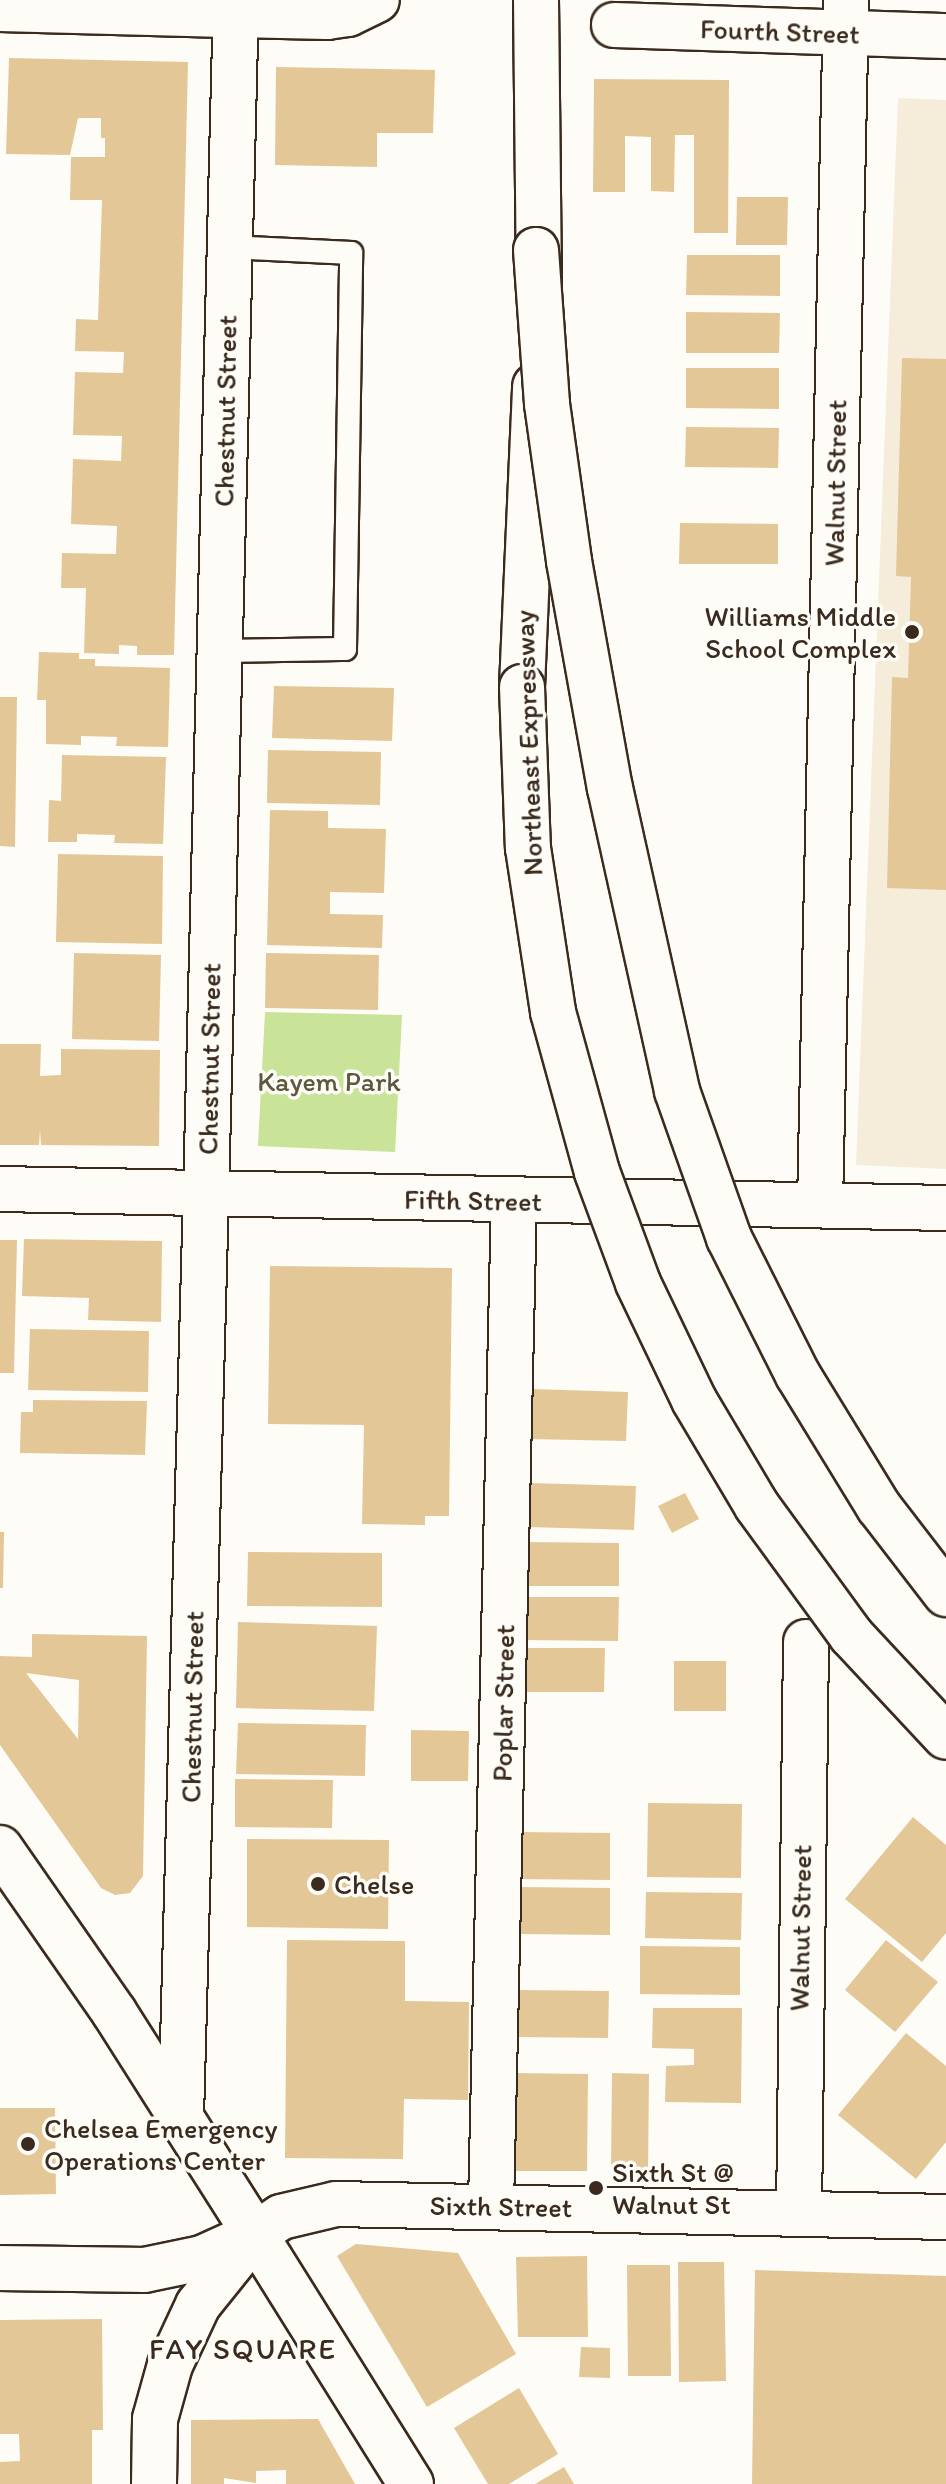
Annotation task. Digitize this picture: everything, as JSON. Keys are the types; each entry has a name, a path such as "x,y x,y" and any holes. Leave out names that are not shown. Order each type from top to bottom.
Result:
{"main road":[{"path":"0,9 236,7 327,17 348,14 377,0"},
{"name":"Northeast Expressway","path":"535,0 533,177 547,404 610,788 658,1019 701,1167 729,1238 798,1375 879,1507 946,1594"},
{"name":"Northeast Expressway","path":"535,0 539,319 525,544 522,766 532,891 562,1054 624,1247 694,1400 757,1506 817,1593 946,1737"},
{"name":"Chestnut Street","path":"181,2117 236,7"},
{"name":"Fourth Street","path":"614,25 846,17 946,36"},
{"name":"Walnut Street","path":"820,1205 846,17"},
{"name":"Fifth Street","path":"0,1189 946,1208"},
{"name":"Poplar Street","path":"491,2205 514,1201"},
{"path":"879,1507 946,1555"},
{"name":"Walnut Street","path":"799,2214 806,1642"},
{"path":"0,1848 181,2117 411,2484"},
{"name":"Sixth Street","path":"255,2234 317,2205 491,2205 946,2217"},
{"path":"0,2268 144,2270 202,2258 255,2234"},
{"path":"154,2484 155,2419 170,2365 198,2305 255,2234"}],"lane":[{"path":"219,651 345,649 351,253 229,247"}],"shaded area":[{"name":"Williams Middle School Complex","path":"898,98 946,100 946,1169 856,1165"}],"green space":[{"name":"Kayem Park","path":"265,1012 402,1015 395,1152 258,1146"}],"building":[{"path":"9,58 188,62 174,655 137,655 137,646 119,645 119,654 84,653 86,588 61,588 62,553 116,554 117,526 71,524 73,459 121,461 122,436 73,435 75,372 123,373 124,352 75,351 76,319 98,320 102,200 70,200 71,157 105,157 105,138 101,138 101,118 78,118 70,155 6,154"},
{"path":"276,67 435,70 433,133 377,133 377,167 275,165"},
{"path":"594,79 729,80 728,233 694,233 694,135 675,135 674,192 651,191 651,137 625,136 625,192 593,192"},
{"path":"737,197 788,197 787,245 736,245"},
{"path":"687,255 780,255 780,296 686,295"},
{"path":"686,312 780,313 779,353 686,353"},
{"path":"902,358 946,359 946,890 887,888 892,677 908,678 911,577 896,576"},
{"path":"686,368 779,368 779,409 686,408"},
{"path":"686,427 779,428 778,468 685,467"},
{"path":"680,523 778,524 778,564 679,564"},
{"path":"39,652 79,653 79,659 95,659 95,666 170,668 168,747 116,746 117,737 81,736 81,745 46,744 46,700 37,700"},
{"path":"274,686 394,688 392,741 272,738"},
{"path":"0,697 17,697 15,847 0,846"},
{"path":"268,750 381,752 380,805 267,803"},
{"path":"62,755 166,757 163,844 114,843 115,835 77,834 77,842 48,842 49,800 61,801"},
{"path":"270,810 328,811 328,828 386,829 384,893 330,892 330,914 383,915 382,948 267,945"},
{"path":"58,854 163,856 162,944 56,942"},
{"path":"74,953 161,955 159,1041 72,1039"},
{"path":"266,953 379,955 378,1010 265,1008"},
{"path":"0,1044 41,1044 40,1076 61,1075 61,1049 160,1050 159,1146 41,1145 40,1130 39,1145 0,1145"},
{"path":"24,1239 162,1241 161,1322 88,1320 89,1298 22,1296"},
{"path":"0,1240 17,1240 14,1373 0,1373"},
{"path":"270,1266 452,1268 449,1516 425,1516 425,1525 362,1524 364,1425 268,1424"},
{"path":"30,1329 149,1331 148,1392 28,1390"},
{"path":"531,1389 628,1392 626,1441 529,1439"},
{"path":"33,1400 147,1401 145,1455 20,1453 21,1412 33,1412"},
{"path":"529,1483 636,1486 634,1530 527,1527"},
{"path":"685,1493 699,1519 672,1533 658,1506"},
{"path":"0,1532 4,1532 3,1588 0,1588"},
{"path":"526,1542 619,1543 619,1586 525,1586"},
{"path":"248,1552 382,1553 382,1607 247,1606"},
{"path":"525,1597 619,1597 618,1641 524,1640"},
{"path":"238,1622 377,1626 374,1711 236,1708"},
{"path":"32,1634 147,1636 143,1876 130,1893 115,1895 101,1888 0,1745 0,1656 32,1657","holes":["26,1673 79,1680 78,1739"]},
{"path":"520,1648 605,1648 604,1692 520,1692"},
{"path":"674,1661 726,1661 726,1711 674,1711"},
{"path":"238,1723 366,1725 365,1776 236,1774"},
{"path":"411,1730 469,1731 468,1781 411,1781"},
{"path":"235,1779 333,1780 332,1828 235,1827"},
{"path":"648,1803 742,1804 741,1878 647,1877"},
{"path":"913,1817 946,1845 946,1933 922,1962 845,1899"},
{"path":"518,1832 610,1833 610,1880 518,1879"},
{"name":"Chelse","path":"247,1839 389,1840 388,1929 247,1927"},
{"path":"518,1887 610,1888 610,1935 518,1934"},
{"path":"646,1892 742,1893 741,1940 645,1938"},
{"path":"287,1940 405,1941 405,2001 469,2002 468,2100 404,2099 403,2159 285,2158"},
{"path":"886,1940 938,1982 895,2032 845,1990"},
{"path":"640,1946 740,1947 740,1995 640,1994"},
{"path":"517,1990 609,1991 608,2038 516,2037"},
{"path":"653,2008 742,2008 741,2103 665,2102 666,2066 694,2065 694,2049 652,2048"},
{"path":"906,2033 946,2066 946,2142 916,2179 838,2115"},
{"path":"513,2073 588,2074 587,2171 512,2171"},
{"path":"612,2073 649,2074 648,2172 611,2171"},
{"name":"Chelsea Emergency Operations Center","path":"0,2108 55,2108 56,2194 0,2195"},
{"path":"356,2244 458,2253 516,2354 427,2407 337,2256"},
{"path":"587,2256 588,2337 518,2337 516,2257"},
{"path":"678,2262 724,2262 726,2381 679,2382"},
{"path":"627,2265 670,2265 671,2376 628,2376"},
{"path":"755,2270 946,2276 946,2484 752,2484"},
{"path":"102,2319 103,2430 92,2430 92,2484 0,2484 0,2462 20,2461 19,2434 0,2434 0,2320"},
{"path":"581,2347 610,2348 610,2378 579,2377"},
{"path":"519,2388 558,2454 509,2484 488,2484 454,2428"},
{"path":"318,2419 355,2484 286,2484 286,2470 256,2471 256,2483 224,2478 224,2484 191,2484 191,2420"},
{"path":"564,2467 574,2484 535,2484"}],"place":[{"name":"Williams Middle School Complex","path":"912,632"},
{"name":"Chelse","path":"318,1884"},
{"name":"Chelsea Emergency Operations Center","path":"28,2144"},
{"name":"Sixth St @ Walnut St","path":"596,2188"}],"district":[{"name":"FAY SQUARE","path":"243,2349"}]}
